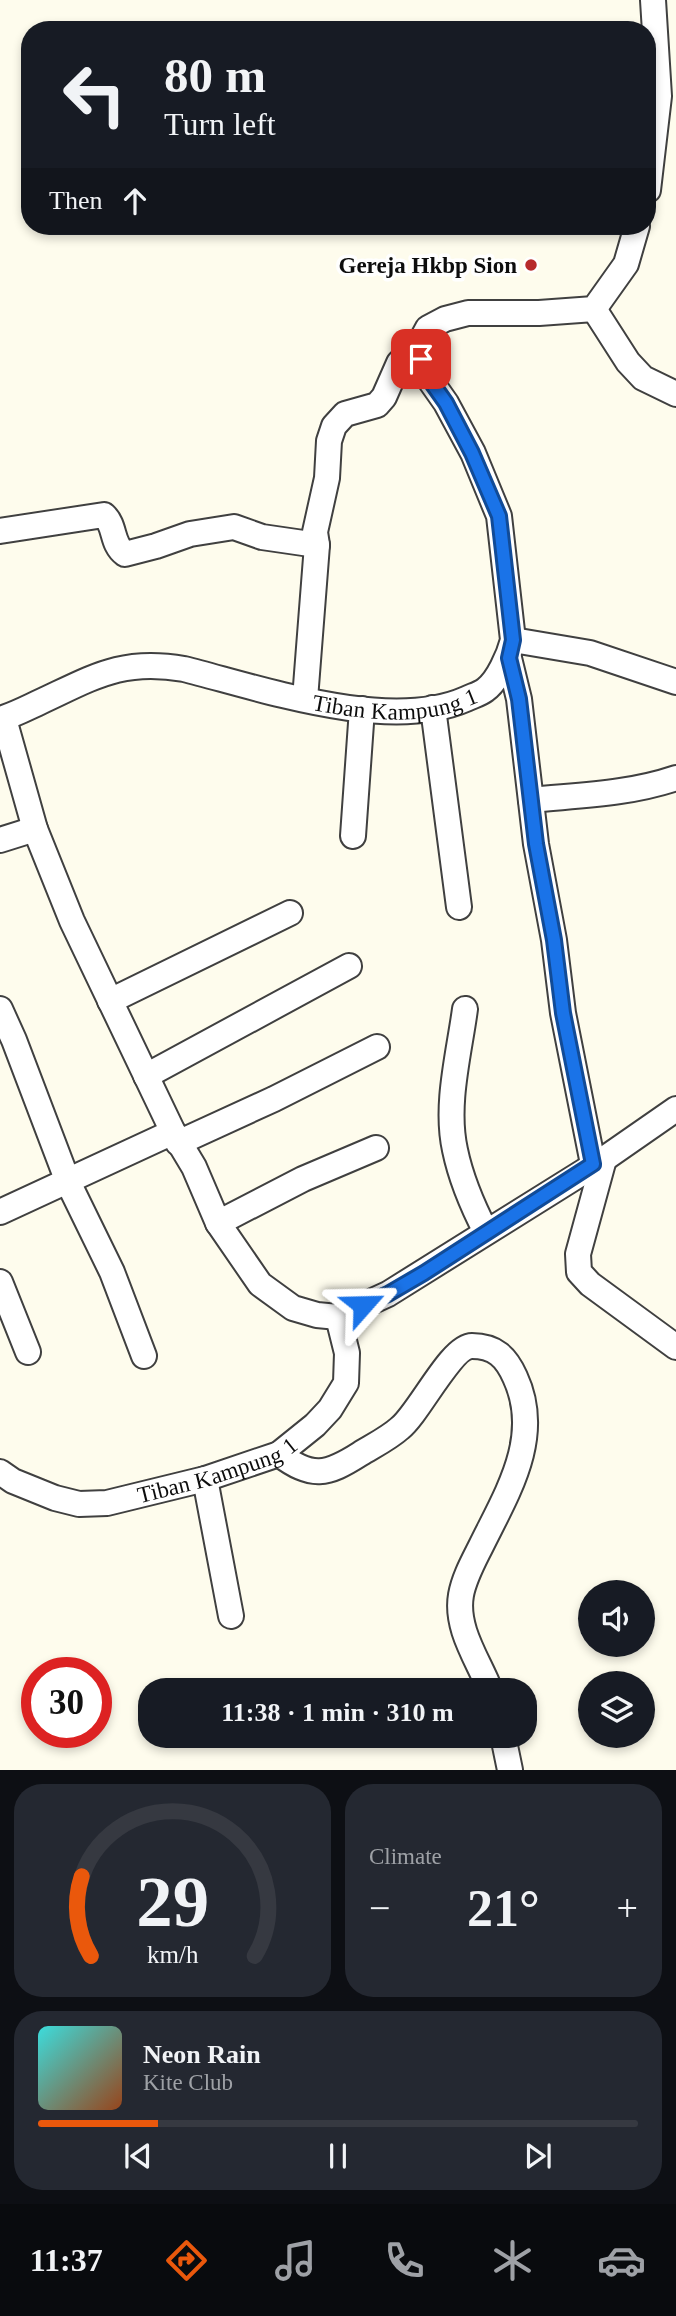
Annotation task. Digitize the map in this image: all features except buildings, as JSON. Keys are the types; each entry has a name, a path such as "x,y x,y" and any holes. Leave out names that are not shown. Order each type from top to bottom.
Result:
{"street":[{"path":"653,0 654,21"},
{"path":"656,48 659,96 656,122"},
{"path":"594,309 626,264 634,235"},
{"path":"305,699 317,545 315,532 327,478 334,426 345,414 377,405 384,397 398,363 421,341 428,328 445,318 468,313 539,313 594,309"},
{"path":"594,309 628,362 643,377 676,394"},
{"path":"421,341 421,359 427,376 446,403 472,453 499,516 511,649 563,1013 598,1162 578,1254 579,1272 590,1284 676,1347"},
{"path":"0,531 104,515 109,520 116,546 125,554 190,534 234,527 262,537 317,545"},
{"path":"511,649 590,653 676,682"},
{"name":"Tiban Kampung 1","path":"2,719 107,671 133,666 184,669 305,699 362,709 385,712 433,708 457,703 486,690 511,649"},
{"path":"433,708 459,907"},
{"path":"353,836 362,709"},
{"path":"2,719 35,830 72,921 175,1138 194,1167 218,1223 260,1284 293,1308 317,1315 338,1317 388,1294 598,1162 676,1109"},
{"path":"531,800 619,792 676,778"},
{"path":"0,841 35,830"},
{"path":"110,1001 290,913"},
{"path":"146,1076 349,966"},
{"path":"0,1009 68,1182 111,1272 144,1356"},
{"path":"465,1009 452,1099 454,1148 469,1199 486,1232"},
{"path":"0,1212 274,1099 377,1047"},
{"path":"218,1223 303,1179 376,1148"},
{"path":"0,1282 28,1352"},
{"name":"Tiban Kampung 1","path":"0,1472 13,1481 55,1498 79,1504 107,1503 205,1479 279,1454 330,1409 345,1383 347,1353 338,1317"},
{"path":"279,1454 298,1469 318,1472 339,1467 401,1428 450,1361 468,1346 491,1348 508,1361 519,1385 526,1421 524,1446 517,1474 466,1577 460,1598 467,1642 484,1678"},
{"path":"205,1479 231,1616"},
{"path":"505,1748 510,1770"}],"place":[{"name":"Gereja Hkbp Sion","path":"531,265"}],"route":[{"path":"363,1305 424,1273 593,1164 563,1013 554,940 536,844 519,699 509,658 513,640 499,516 472,453 446,403 427,376 421,359"}]}
